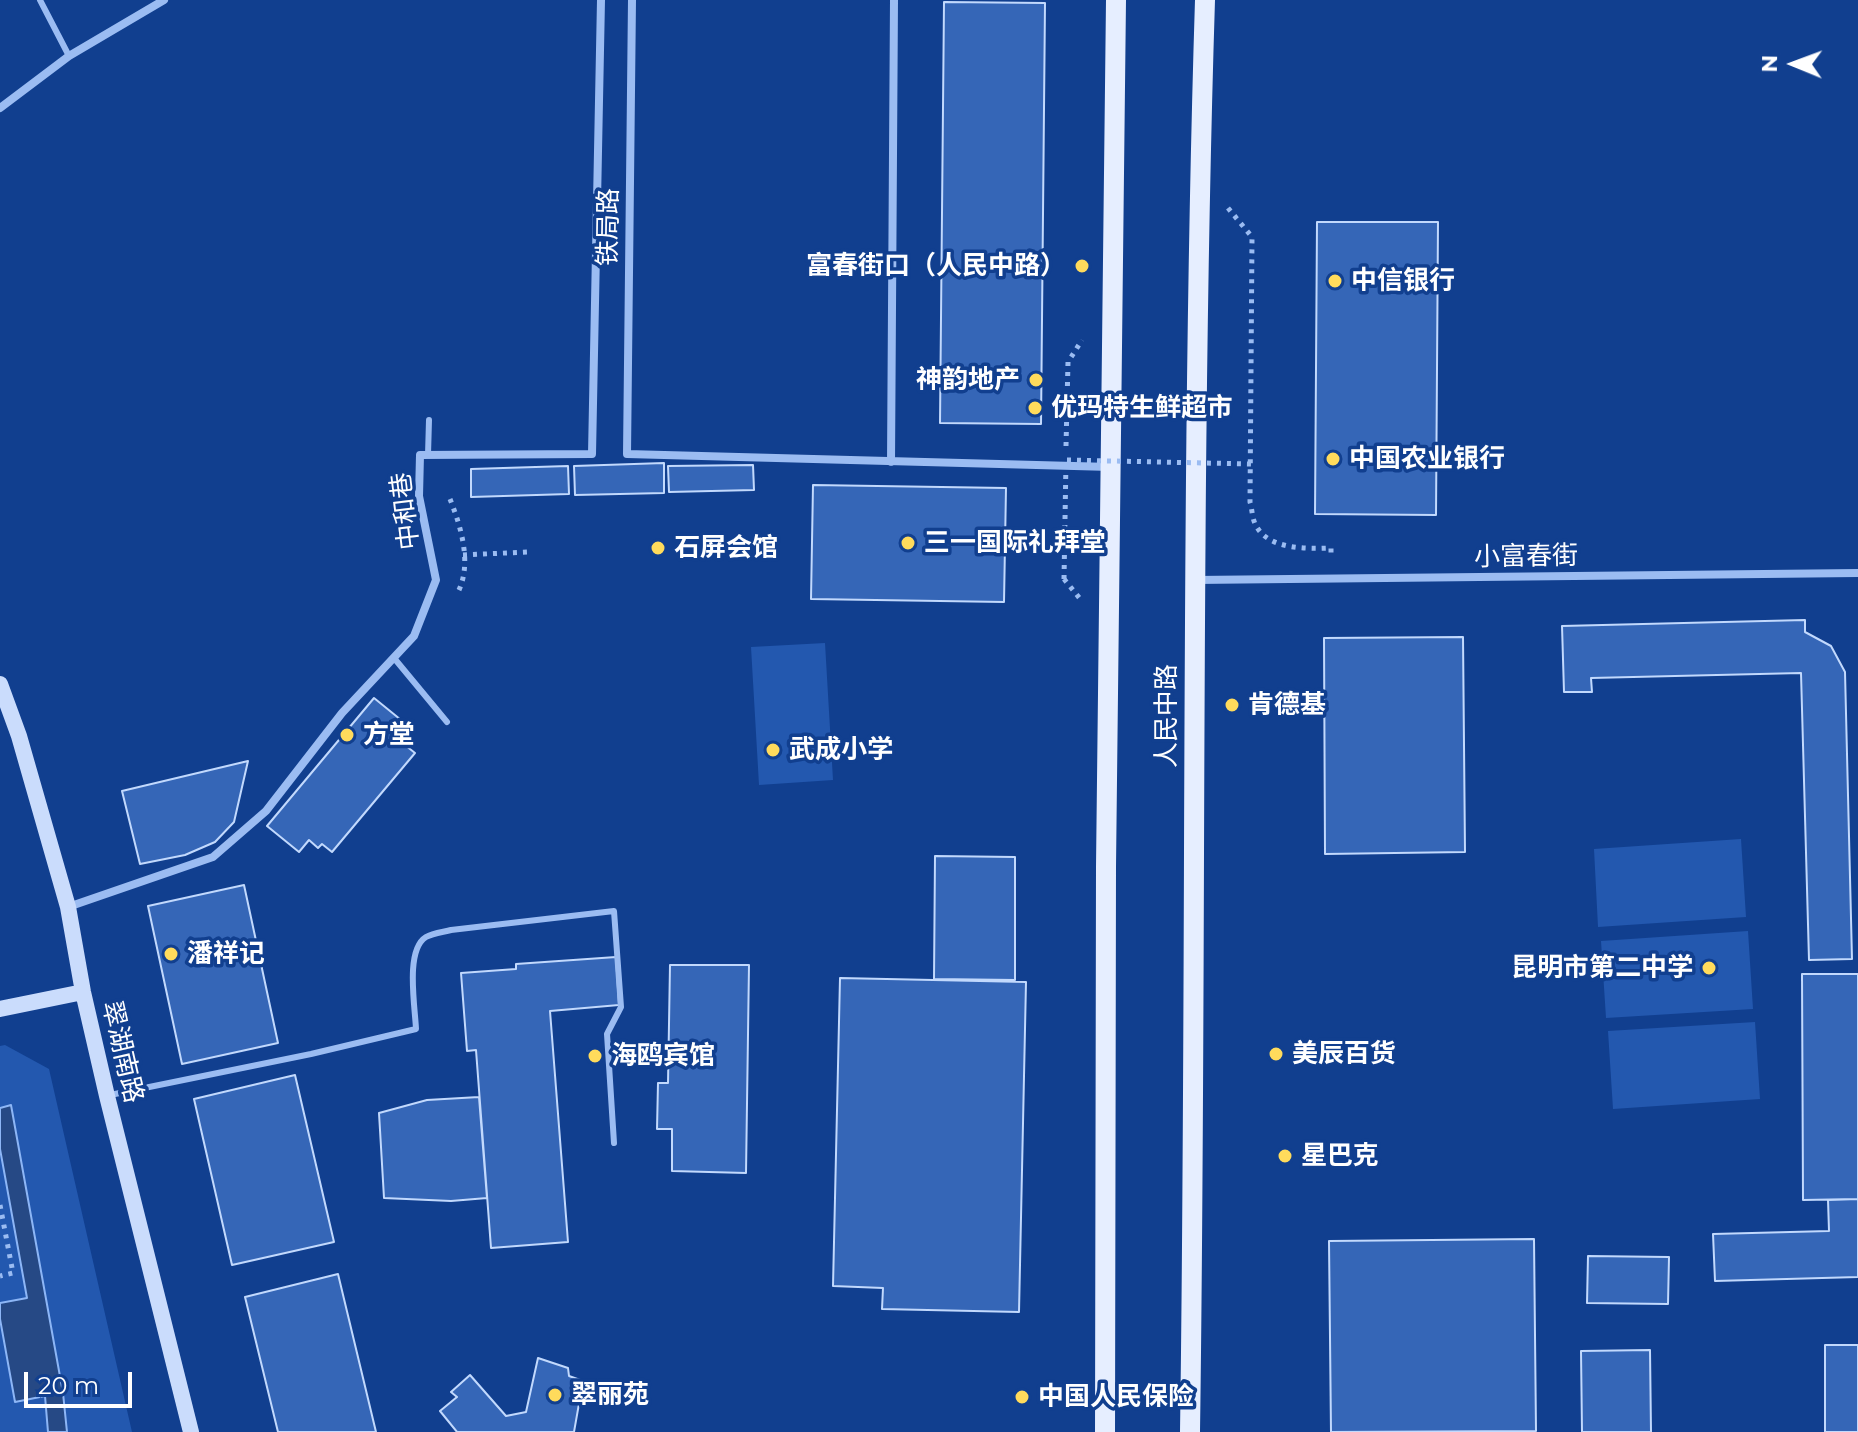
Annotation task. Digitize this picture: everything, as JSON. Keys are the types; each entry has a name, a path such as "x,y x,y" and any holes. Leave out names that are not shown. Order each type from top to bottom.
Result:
{"main road":[{"path":"1105,1432 1106,882 1116,0"},
{"name":"人民中路","path":"1190,1432 1194,1187 1194,580 1205,0"}],"street":[{"path":"0,108 69,56 164,0"},
{"name":"中和巷","path":"68,907 213,857 266,811 342,713 414,636 436,580 419,496 420,455 592,454 601,0"},
{"name":"铁局路","path":"632,0 627,454 891,462"},
{"path":"894,0 891,462 1112,467"},
{"name":"小富春街","path":"1194,580 1858,573"},
{"name":"翠湖南路","path":"0,684 19,736 68,907 83,992 107,1096 191,1432"},
{"path":"0,1009 83,992"}],"lane":[{"path":"40,0 69,56"},
{"path":"428,455 429,420"},
{"path":"394,658 447,722"},
{"path":"107,1096 416,1029 413,973 416,948 427,936 451,930 614,911 621,1007 607,1034 614,1143"}],"path":[{"path":"1252,237 1250,502 1254,524 1268,539 1286,546 1331,548"},
{"path":"1064,579 1068,362"},
{"path":"1066,460 1251,464"},
{"path":"463,555 527,552"},
{"path":"0,1206 13,1273 0,1276"}],"shaded area":[{"path":"825,643 833,780 759,785 751,647"},
{"path":"1741,839 1746,917 1598,927 1594,849"},
{"path":"1748,931 1753,1009 1606,1018 1601,941"},
{"path":"1755,1022 1760,1099 1613,1109 1608,1031"},
{"path":"5,1045 49,1069 132,1432 0,1432 0,1046"},
{"path":"11,1105 63,1393 67,1432 48,1432 45,1396 15,1402 0,1319 0,1303 27,1298 0,1149 0,1108"}],"building":[{"path":"944,2 1045,3 1041,424 940,423"},
{"path":"1317,222 1438,222 1436,515 1315,514"},
{"path":"664,463 664,493 575,495 574,466"},
{"path":"753,465 754,490 669,492 668,466"},
{"path":"568,466 569,494 471,497 471,469"},
{"name":"三一国际礼拜堂","path":"813,485 1006,488 1004,602 811,599"},
{"path":"1805,620 1805,632 1831,646 1845,672 1852,959 1809,960 1801,673 1591,678 1592,692 1564,692 1562,626"},
{"path":"1463,637 1465,852 1325,854 1324,638"},
{"path":"374,698 406,724 401,731 410,739 405,745 415,753 332,852 322,844 318,848 309,840 299,852 267,826"},
{"path":"248,761 234,822 215,842 185,855 140,864 122,791"},
{"path":"935,856 1015,857 1015,980 934,979"},
{"path":"244,885 278,1043 182,1064 148,906"},
{"path":"616,957 619,1005 550,1011 568,1242 491,1248 476,1050 467,1051 461,973 516,969 516,964"},
{"path":"670,965 749,965 746,1173 672,1171 672,1129 657,1129 658,1083 668,1083"},
{"path":"1802,974 1858,974 1858,1199 1803,1200"},
{"path":"840,978 1026,982 1019,1312 882,1309 883,1288 833,1286"},
{"path":"295,1075 334,1242 232,1265 194,1099"},
{"path":"479,1097 487,1198 451,1201 384,1198 379,1113 427,1100"},
{"path":"1858,1199 1858,1277 1715,1281 1713,1234 1829,1231 1828,1200"},
{"path":"1534,1239 1536,1431 1331,1432 1329,1241"},
{"path":"1588,1256 1669,1257 1668,1304 1587,1303"},
{"path":"338,1274 376,1432 278,1432 245,1297"},
{"path":"1825,1345 1858,1345 1858,1432 1825,1432"},
{"path":"1650,1350 1651,1432 1582,1432 1581,1351"},
{"name":"翠丽苑","path":"538,1358 568,1368 569,1376 583,1381 574,1432 457,1432 440,1411 457,1397 451,1392 470,1375 506,1416 526,1412"}],"place":[{"name":"富春街口（人民中路）","path":"1082,266"},
{"name":"中信银行","path":"1335,281"},
{"name":"神韵地产","path":"1036,380"},
{"name":"优玛特生鲜超市","path":"1035,408"},
{"name":"中国农业银行","path":"1333,459"},
{"name":"三一国际礼拜堂","path":"908,543"},
{"name":"石屏会馆","path":"658,548"},
{"name":"肯德基","path":"1232,705"},
{"name":"方堂","path":"347,735"},
{"name":"武成小学","path":"773,750"},
{"name":"潘祥记","path":"171,954"},
{"name":"昆明市第二中学","path":"1709,968"},
{"name":"美辰百货","path":"1276,1054"},
{"name":"海鸥宾馆","path":"595,1056"},
{"name":"星巴克","path":"1285,1156"},
{"name":"翠丽苑","path":"555,1395"},
{"name":"中国人民保险","path":"1022,1397"}]}
